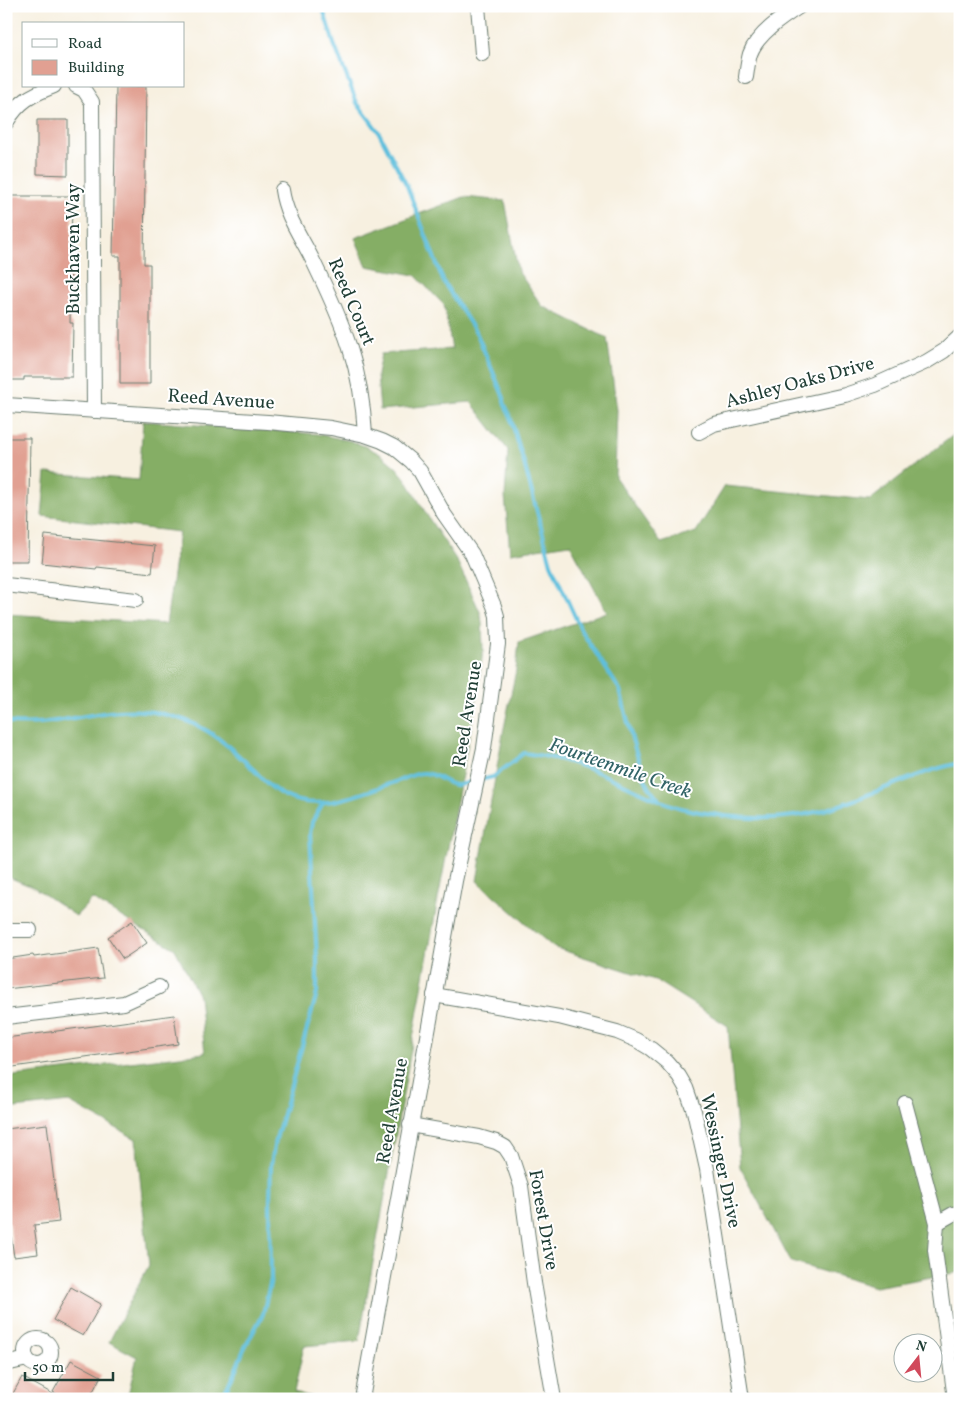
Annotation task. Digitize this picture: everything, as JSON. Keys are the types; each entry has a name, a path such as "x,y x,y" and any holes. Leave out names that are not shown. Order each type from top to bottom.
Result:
{"street":[{"path":"478,6 482,54"},
{"path":"746,77 750,53 757,41 800,6"},
{"path":"6,122 13,112 31,96 49,88"},
{"name":"Buckhaven Way","path":"80,88 92,102 94,411"},
{"name":"Reed Court","path":"282,190 294,228 311,255 346,332 359,379 366,435"},
{"name":"Ashley Oaks Drive","path":"699,432 714,424 845,395 875,385 926,362 944,351 960,336"},
{"name":"Reed Avenue","path":"6,406 277,423 331,428 382,440 394,447 420,471 444,514 472,554 494,606 498,630 497,653 484,748 468,818 434,995 362,1399"},
{"path":"6,586 136,600"},
{"path":"6,930 30,930"},
{"path":"6,1017 124,1003 159,987"},
{"name":"Wessinger Drive","path":"434,995 559,1017 617,1032 651,1049 667,1062 679,1076 686,1088 694,1111 707,1169 742,1399"},
{"path":"905,1102 937,1223 936,1258 955,1399"},
{"name":"Forest Drive","path":"410,1125 479,1137 496,1142 505,1148 511,1156 521,1186 534,1283 554,1399"},
{"path":"937,1223 953,1214 960,1213"},
{"path":"6,1364 27,1359"}],"green space":[{"path":"464,197 505,201 518,271 542,306 607,338 617,410 615,477 661,543 696,532 725,486 870,500 960,430 960,1272 875,1287 791,1262 740,1167 728,1026 655,980 553,947 477,881 516,670 519,642 607,612 570,544 510,553 505,496 508,450 471,402 380,410 377,375 381,354 452,349 444,305 415,275 367,266 355,238"},
{"path":"143,421 317,434 351,441 380,454 396,467 405,478 457,561 480,612 482,622 483,650 478,692 437,904 359,1341 304,1346 294,1392 318,1399 127,1399 137,1357 109,1342 149,1265 136,1139 69,1102 6,1109 6,1077 205,1053 199,996 175,949 92,899 76,916 35,888 6,876 6,614 166,624 179,532 42,516 46,473 139,480"}],"building":[{"path":"116,88 146,88 144,264 150,264 150,384 120,384 120,256 113,256"},
{"path":"37,120 68,120 68,175 37,174"},
{"path":"6,196 72,196 70,323 73,323 72,377 24,377 24,380 6,380"},
{"path":"6,438 30,438 28,561 6,561"},
{"path":"45,535 155,546 152,573 42,563"},
{"path":"132,921 147,943 123,959 108,937"},
{"path":"98,948 103,978 6,989 6,959"},
{"path":"174,1015 178,1044 6,1068 6,1038"},
{"path":"47,1124 59,1222 34,1225 38,1254 14,1257 9,1222 6,1222 6,1129"},
{"path":"71,1287 101,1304 83,1336 53,1320"},
{"path":"71,1360 101,1376 89,1399 65,1399 53,1392"},
{"path":"22,1377 62,1399 10,1399"}],"waterway":[{"path":"322,6 334,44 357,103 378,131 407,186 444,283 477,334 510,416 551,564 582,632 620,690 644,777 658,798"},
{"name":"Fourteenmile Creek","path":"6,722 24,724 43,723 116,711 135,710 170,715 197,725 219,739 280,794 299,801 313,803 327,802 357,795 420,773 431,774 455,785 474,781"},
{"name":"Fourteenmile Creek","path":"480,780 493,777 524,753 579,765 681,808 733,817 768,818 803,815 838,806 924,773 960,763"},
{"path":"221,1399 244,1349 263,1314 271,1279 270,1200 271,1165 274,1146 317,993 310,834 312,822 323,803"}]}
